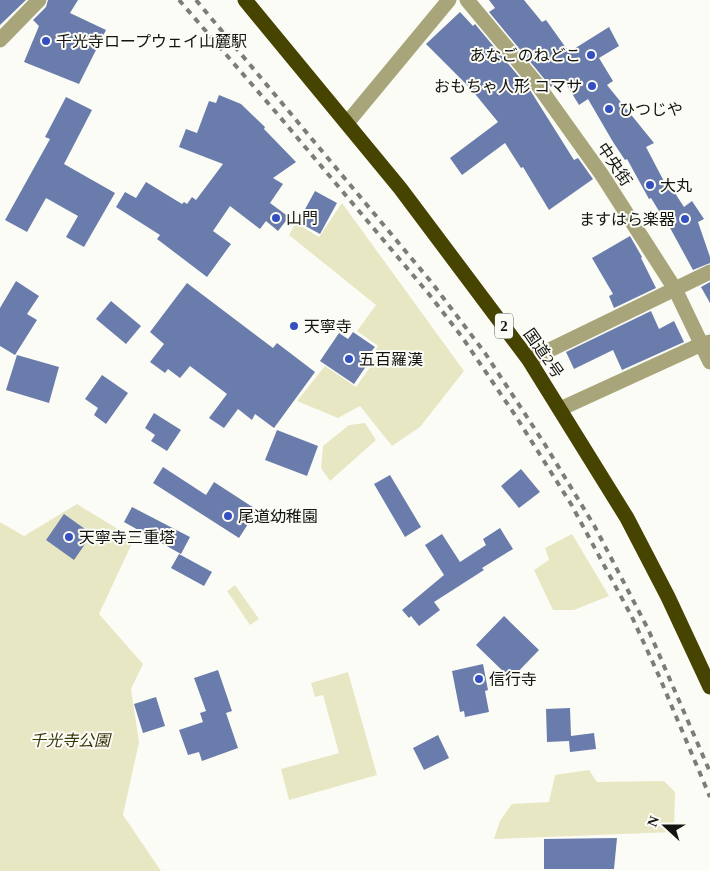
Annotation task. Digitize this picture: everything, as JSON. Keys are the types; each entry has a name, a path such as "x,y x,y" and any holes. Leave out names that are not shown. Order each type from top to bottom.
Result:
{"highway":[{"name":"国道2号","path":"245,0 406,195 529,360 627,518 668,597 710,687"}],"street":[{"path":"0,40 40,0"},
{"path":"347,123 449,0"},
{"name":"中央街","path":"467,0 543,92 602,175 675,289 706,343 710,362"},
{"path":"529,360 710,272"},
{"path":"560,409 706,343"}],"green space":[{"path":"342,203 464,371 420,427 392,446 360,406 338,418 297,401 325,366 356,387 378,356 374,352 378,346 357,331 376,305 289,235 296,223 319,237"},
{"path":"365,423 376,440 330,481 321,468 323,446 349,425"},
{"name":"千光寺公園","path":"77,504 134,539 99,614 143,664 131,689 139,742 123,815 161,871 0,871 0,522 24,536"},
{"path":"572,534 609,596 574,610 553,610 534,570 549,560 545,548"},
{"path":"235,585 259,619 250,625 227,591"},
{"path":"348,672 377,775 289,800 281,769 339,753 323,695 315,697 311,683"},
{"path":"589,770 597,782 664,781 675,792 674,832 494,839 500,821 512,804 549,802 555,775"}],"building":[{"path":"0,0 26,0 0,25"},
{"path":"48,0 78,0 70,13 106,30 79,84 24,62 39,26 33,20 46,7"},
{"path":"489,0 524,0 542,22 546,20 569,52 609,27 619,46 599,58 613,81 607,85 654,143 646,147 668,189 671,187 684,207 692,201 704,219 698,222 710,257 710,263 693,270 663,215 651,198 649,199 627,159 625,160 613,142 588,99 579,105 563,79 551,87 489,12 495,8"},
{"path":"460,12 473,26 475,24 530,90 574,160 578,158 593,179 549,210 523,167 521,168 505,143 462,175 450,158 498,122 471,89 426,44"},
{"path":"219,95 241,104 265,127 264,129 296,162 273,178 283,184 270,203 289,217 278,231 266,221 260,229 230,206 213,231 231,244 207,277 157,239 160,235 116,207 125,192 136,198 146,182 182,204 184,202 187,204 192,197 196,200 223,164 179,147 186,129 197,133 209,101 216,103"},
{"path":"66,97 92,110 64,164 115,193 84,247 66,237 78,216 46,198 27,232 5,220 50,139 45,137"},
{"path":"315,191 337,203 320,234 298,222"},
{"path":"630,236 656,288 614,308 609,296 613,294 592,258"},
{"path":"16,281 39,296 27,314 37,320 15,355 0,346 0,308"},
{"path":"710,282 710,303 701,287"},
{"path":"187,283 273,348 277,343 315,372 274,428 255,414 252,420 238,409 224,428 209,418 227,394 190,366 180,378 168,369 165,373 150,362 164,344 150,332"},
{"path":"111,301 141,326 126,344 96,319"},
{"path":"651,311 659,329 674,321 684,342 622,370 613,350 574,369 566,352"},
{"name":"五百羅漢","path":"353,332 375,347 370,353 373,356 354,384 320,361 339,333 348,339"},
{"path":"17,355 59,367 49,403 6,390"},
{"path":"102,375 128,393 106,424 94,415 98,408 85,399"},
{"path":"154,413 181,430 167,451 151,441 155,435 145,428"},
{"path":"277,430 318,446 307,476 265,460"},
{"path":"163,467 206,495 214,482 257,510 239,538 153,483"},
{"path":"521,469 540,492 519,508 501,486"},
{"path":"390,475 421,527 405,537 374,484"},
{"path":"132,507 190,537 181,554 124,522"},
{"name":"天寧寺三重塔","path":"64,514 92,534 74,560 46,540"},
{"path":"500,528 513,549 434,602 440,610 419,626 411,616 409,618 402,610 444,575 425,545 442,534 460,562 486,545 483,539"},
{"path":"179,554 212,572 204,586 171,568"},
{"path":"504,616 539,650 511,679 476,645"},
{"path":"483,664 488,690 485,691 489,712 465,717 464,711 460,712 452,671"},
{"path":"218,670 232,711 226,713 238,748 202,761 199,752 188,755 179,730 203,722 200,713 206,711 194,678"},
{"path":"156,697 165,726 143,733 134,704"},
{"path":"570,708 571,736 594,733 596,749 570,752 569,741 547,742 546,709"},
{"path":"438,735 449,758 424,770 413,748"},
{"path":"617,838 614,869 544,869 544,839"}],"railway":[{"path":"179,0 428,293 462,337 515,415 571,504 632,617 710,797"},
{"path":"196,0 432,283 485,353 544,443 595,527 648,629 710,772"}],"place":[{"name":"千光寺ロープウェイ山麓駅","path":"46,41"},
{"name":"あなごのねどこ","path":"591,55"},
{"name":"おもちゃ人形 コマサ","path":"592,86"},
{"name":"ひつじや","path":"609,109"},
{"name":"大丸","path":"650,185"},
{"name":"山門","path":"276,218"},
{"name":"ますはら楽器","path":"685,219"},
{"name":"天寧寺","path":"294,326"},
{"name":"五百羅漢","path":"349,359"},
{"name":"尾道幼稚園","path":"228,516"},
{"name":"天寧寺三重塔","path":"69,537"},
{"name":"信行寺","path":"479,679"}]}
